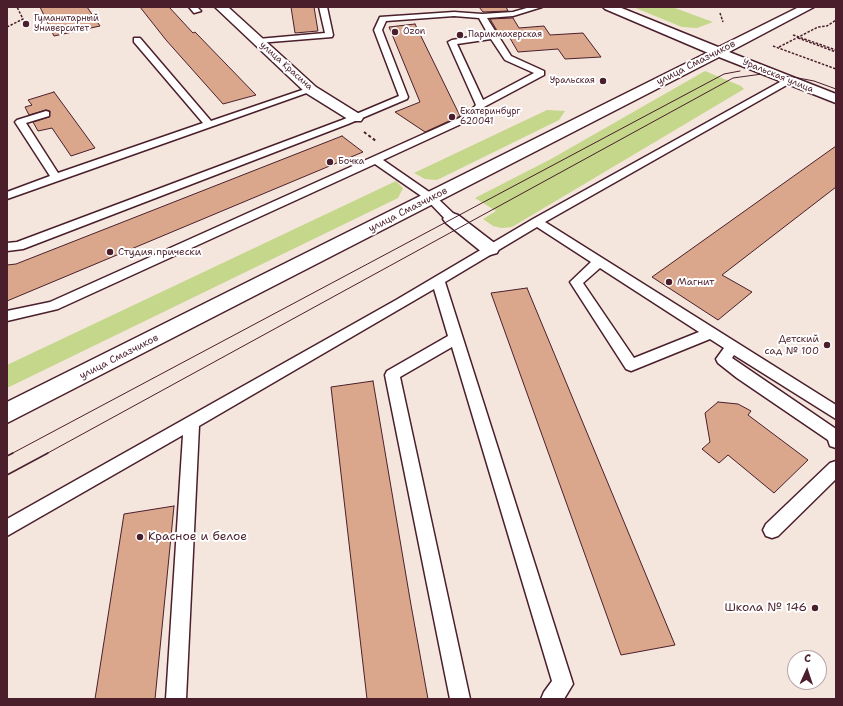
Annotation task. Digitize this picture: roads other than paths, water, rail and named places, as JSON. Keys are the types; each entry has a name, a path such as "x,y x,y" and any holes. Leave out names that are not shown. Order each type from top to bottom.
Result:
{"main road":[{"name":"улица Красина","path":"221,7 311,90 356,118"},
{"name":"Уральская улица","path":"608,7 836,100"},
{"name":"улица Смазчиков","path":"7,414 808,7"},
{"path":"452,220 490,249"}],"lane":[{"path":"258,41 329,35 323,7"},
{"path":"7,247 19,246 356,118 404,97 378,30 382,16 452,10 482,16 514,14 538,7"},
{"path":"7,316 54,306 376,160 469,117 482,105 541,72 508,58 482,16"},
{"path":"482,105 452,42 493,36"},
{"path":"137,40 209,124"},
{"path":"7,528 537,222 789,80"},
{"path":"7,196 56,177 311,90"},
{"path":"46,114 20,122 56,177"},
{"path":"376,160 431,198 452,220"},
{"path":"537,222 836,413"},
{"path":"599,262 576,282 631,365 711,333"},
{"path":"438,280 562,684 551,699"},
{"path":"456,338 392,375 460,699"},
{"path":"733,347 723,359 742,374 834,436 836,441"},
{"path":"176,699 192,420"},
{"path":"772,530 836,468"}],"tram line":[{"path":"11,454 724,74 740,71"},
{"path":"46,454 733,78 762,74 793,77 814,81 836,89"},
{"path":"7,475 48,453"},
{"path":"7,456 11,454"}],"place":[{"name":"Гуманитарный Университет","path":"26,24"},
{"name":"Ozon","path":"395,32"},
{"name":"Парикмахерская","path":"460,35"},
{"name":"Уральская","path":"603,81"},
{"name":"Екатеринбург 620041","path":"452,117"},
{"name":"Бочка","path":"330,162"},
{"name":"Студия прически","path":"110,252"},
{"name":"Магнит","path":"669,282"},
{"name":"Детский сад № 100","path":"827,345"},
{"name":"Красное и белое","path":"140,537"},
{"name":"Школа № 146","path":"815,608"}]}
